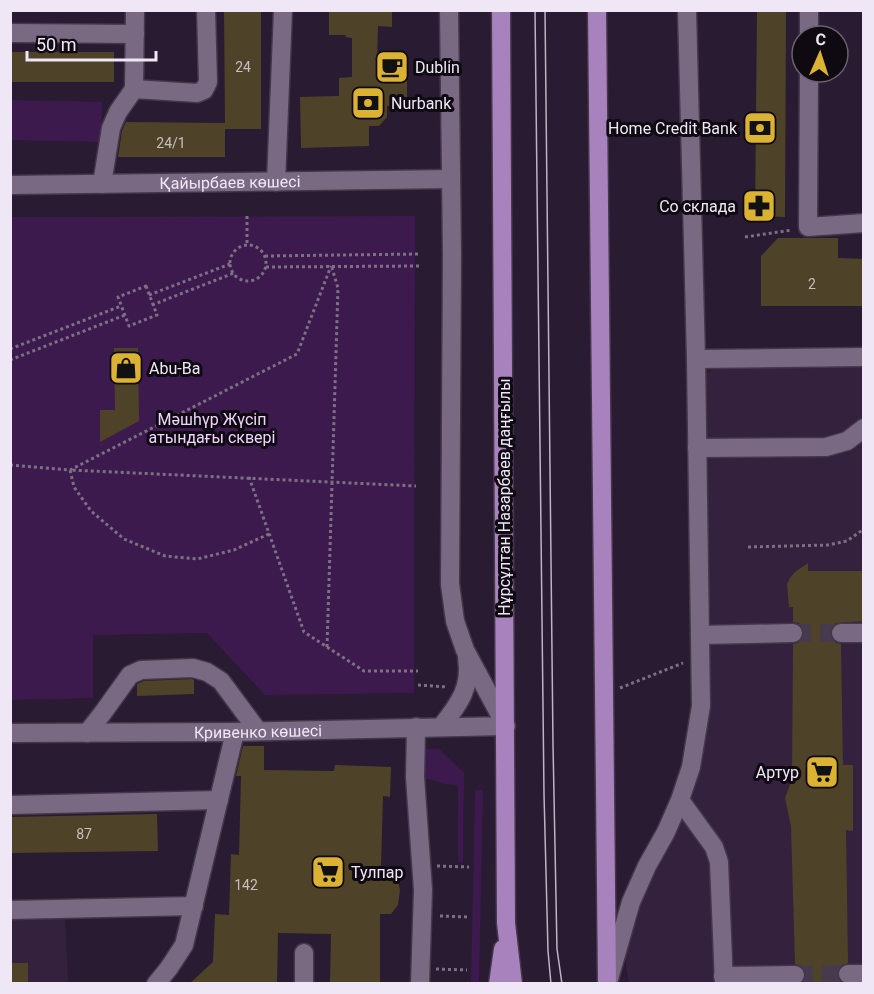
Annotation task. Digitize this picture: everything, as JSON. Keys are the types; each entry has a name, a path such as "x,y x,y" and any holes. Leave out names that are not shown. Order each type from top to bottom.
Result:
{"main road":[{"name":"Нұрсұлтан Назарбаев даңғылы","path":"501,10 506,923 513,984"},
{"path":"597,10 607,984"},
{"path":"498,984 506,923"}],"street":[{"path":"102,184 111,128 118,112 134,89 135,10"},
{"path":"134,89 197,93 204,90 208,82 206,10"},
{"path":"276,182 283,10"},
{"path":"441,727 459,703 465,688 468,665 455,621 450,584 452,268 450,10"},
{"path":"607,984 631,902 680,800 691,767 701,706 696,358 687,10"},
{"path":"10,33 135,34"},
{"path":"809,84 808,227 864,224"},
{"name":"Қайырбаев көшесі","path":"10,185 451,179"},
{"path":"696,358 864,357"},
{"path":"697,448 826,447 847,441 864,428"},
{"path":"700,635 793,633"},
{"path":"841,633 864,633"},
{"path":"465,650 506,726"},
{"path":"87,733 130,675 141,670 193,668 207,672 220,681 258,731"},
{"name":"Кривенко көшесі","path":"10,733 235,732 506,726"},
{"path":"416,727 415,777 423,890 420,976"},
{"path":"156,984 170,968 184,945 235,732"},
{"path":"10,805 219,800"},
{"path":"680,800 714,847 719,862 724,980 795,975"},
{"path":"10,910 194,906"},
{"path":"303,984 304,953"}],"path":[{"path":"247,216 248,245"},
{"path":"745,237 808,227"},
{"path":"248,245 258,248 265,256 264,272 255,280 243,280 234,273 230,264 237,249 248,245"},
{"path":"265,256 419,254"},
{"path":"149,296 230,264"},
{"path":"70,470 297,354 331,266"},
{"path":"327,647 338,288 331,266"},
{"path":"266,267 419,266"},
{"path":"152,305 234,273"},
{"path":"146,286 149,296 156,315 129,326 118,297 146,286"},
{"path":"10,349 121,306"},
{"path":"10,360 125,315"},
{"path":"10,465 70,470 417,486"},
{"path":"70,470 74,487 91,511 124,539 165,556 197,559 234,550 269,534"},
{"path":"249,477 304,632 364,672 418,671"},
{"path":"748,547 828,544 848,541 864,530"},
{"path":"604,694 700,656"},
{"path":"418,685 465,688"},
{"path":"421,866 469,867"},
{"path":"422,916 468,917"},
{"path":"420,976 467,970"}],"shaded area":[{"path":"863,365 863,983 629,984 625,945 629,924 698,772 703,377 718,367"},
{"path":"65,918 68,980 65,983 11,983 10,920"}],"green space":[{"path":"11,100 102,102 101,142 11,140"},
{"name":"Мәшһүр Жүсіп атындағы сквері","path":"415,216 414,693 265,695 207,633 93,635 93,698 11,700 10,217"},
{"path":"422,749 439,749 464,773 463,862 458,862 458,785 425,778 421,771"},
{"path":"475,790 483,790 479,984 471,983"}],"building":[{"path":"224,10 261,10 261,129 225,129 225,157 118,157 122,131 126,122 225,123"},
{"path":"329,10 392,10 392,27 378,26 377,62 407,61 407,106 387,106 387,117 379,126 369,126 369,146 301,148 300,97 339,96 339,78 352,77 352,38 345,37 346,35 329,35"},
{"path":"757,10 786,10 785,217 755,216"},
{"path":"10,52 114,52 114,82 10,82"},
{"path":"778,238 838,238 838,258 864,259 864,306 761,306 761,256"},
{"path":"114,348 138,348 139,421 100,442 100,410 115,410"},
{"name":"Артур","path":"808,563 808,571 864,571 864,621 836,623 830,632 832,639 841,644 843,765 853,765 853,831 846,830 848,963 842,965 837,973 842,984 802,984 805,980 805,970 795,964 791,826 785,798 792,779 793,644 803,639 804,632 799,623 793,622 793,607 789,607 787,584 795,572"},
{"path":"194,680 194,694 137,696 137,684 144,681"},
{"name":"Тулпар","path":"243,746 264,746 264,770 334,771 335,765 391,767 390,797 383,796 381,866 391,867 397,877 400,890 398,905 391,914 380,914 380,984 330,984 331,934 278,933 277,984 189,984 213,962 215,914 229,915 231,854 239,855 241,776 236,776"},
{"path":"157,814 158,851 10,853 10,817"},
{"path":"10,963 28,963 28,984 10,984"}],"tunnel":[{"path":"793,633 841,633"},
{"path":"795,975 848,974"}],"tram line":[{"path":"535,10 544,794 551,984"},
{"path":"545,10 553,744 557,949 562,984"}],"place":[{"name":"Dublin","path":"392,67"},
{"name":"Nurbank","path":"368,103"},
{"name":"Home Credit Bank","path":"760,128"},
{"name":"Со склада","path":"759,206"},
{"name":"Abu-Ba","path":"126,368"},
{"name":"Артур","path":"822,772"},
{"name":"Тулпар","path":"328,872"}]}
